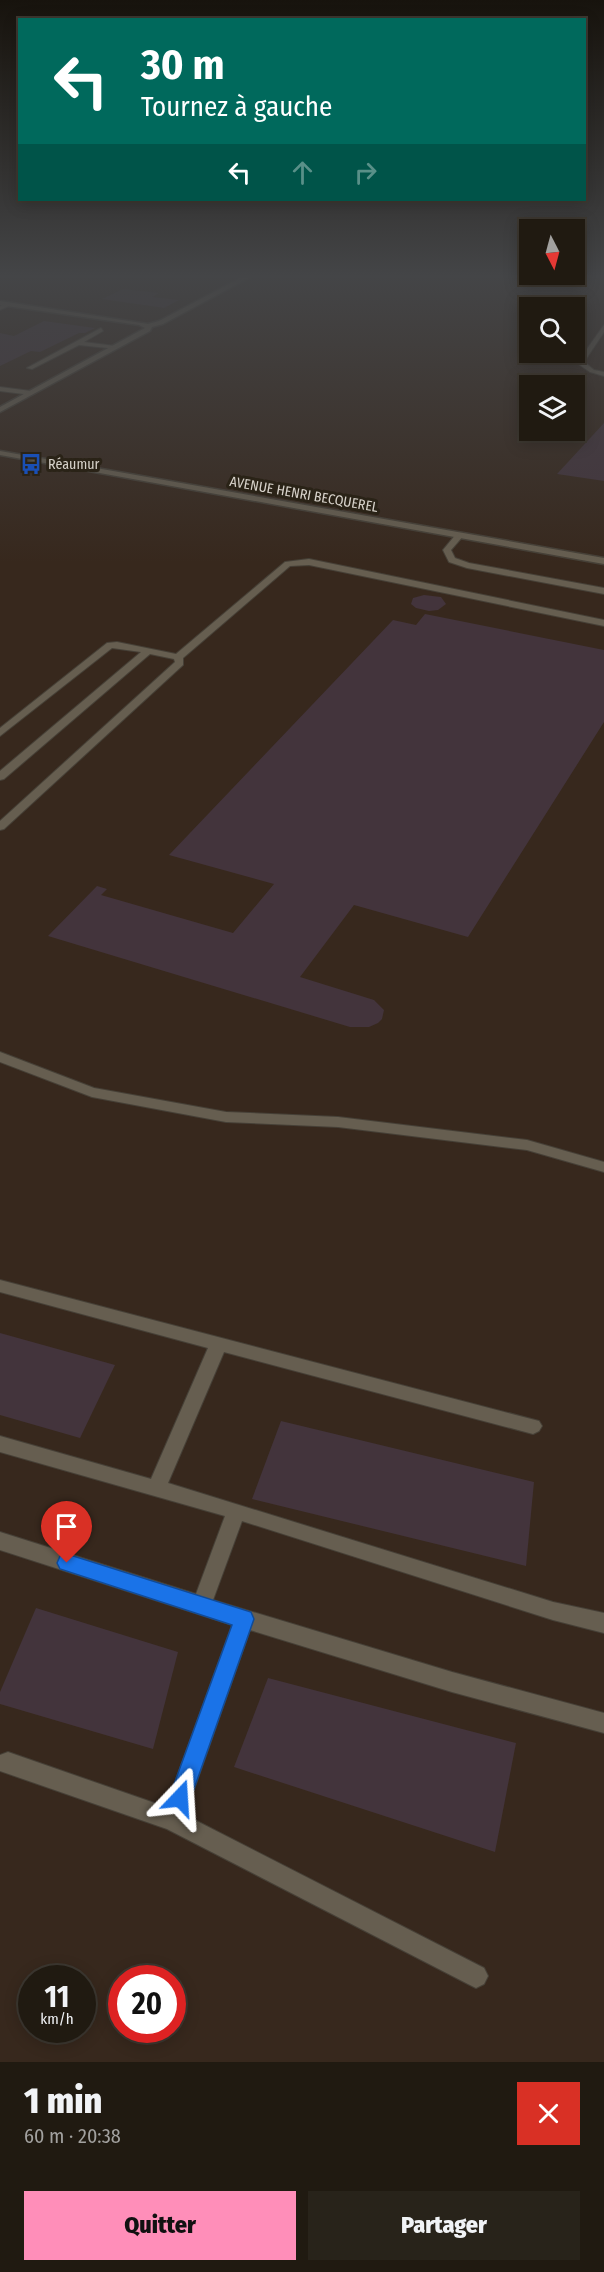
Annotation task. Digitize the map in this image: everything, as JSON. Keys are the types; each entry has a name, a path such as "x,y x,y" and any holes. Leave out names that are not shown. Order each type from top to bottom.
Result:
{"street":[{"path":"0,410 74,370"},
{"name":"AVENUE HENRI BECQUEREL","path":"0,453 604,561"}],"lane":[{"path":"0,389 31,393"},
{"path":"460,535 447,550 452,560 467,565 604,591"},
{"path":"178,657 288,564 298,562 309,562 604,623"},
{"path":"0,733 110,645 178,657"},
{"path":"0,777 148,651"},
{"path":"0,826 180,663 178,657"},
{"path":"0,1057 92,1092 226,1118 338,1122 527,1145 604,1167"},
{"path":"0,1286 533,1426"},
{"path":"156,1489 218,1345"},
{"path":"0,1444 236,1511 542,1607 604,1623"},
{"path":"201,1606 236,1511"},
{"path":"0,1541 244,1619 541,1707 604,1723"},
{"path":"172,1820 244,1619"},
{"path":"8,1763 172,1820 476,1976"}],"shaded area":[{"path":"0,370 604,370 604,2062 0,2062"}],"building":[{"path":"604,423 604,481 557,474"},
{"path":"424,595 441,597 446,604 438,610 429,611 416,608 411,604 413,598"},
{"path":"425,614 604,650 604,722 468,937 354,905 300,977 374,1000 384,1010 382,1019 378,1023 369,1027 350,1027 48,936 97,886 107,889 101,895 233,933 274,884 169,855 393,620 416,625"},
{"path":"0,1333 115,1365 80,1438 0,1415"},
{"path":"281,1421 534,1482 526,1566 252,1499"},
{"path":"36,1608 178,1652 153,1749 0,1704 0,1692"},
{"path":"268,1678 516,1743 495,1852 234,1767"}],"place":[{"name":"Réaumur","path":"31,464"}],"route":[{"path":"67,1563 244,1619 180,1798"}]}
